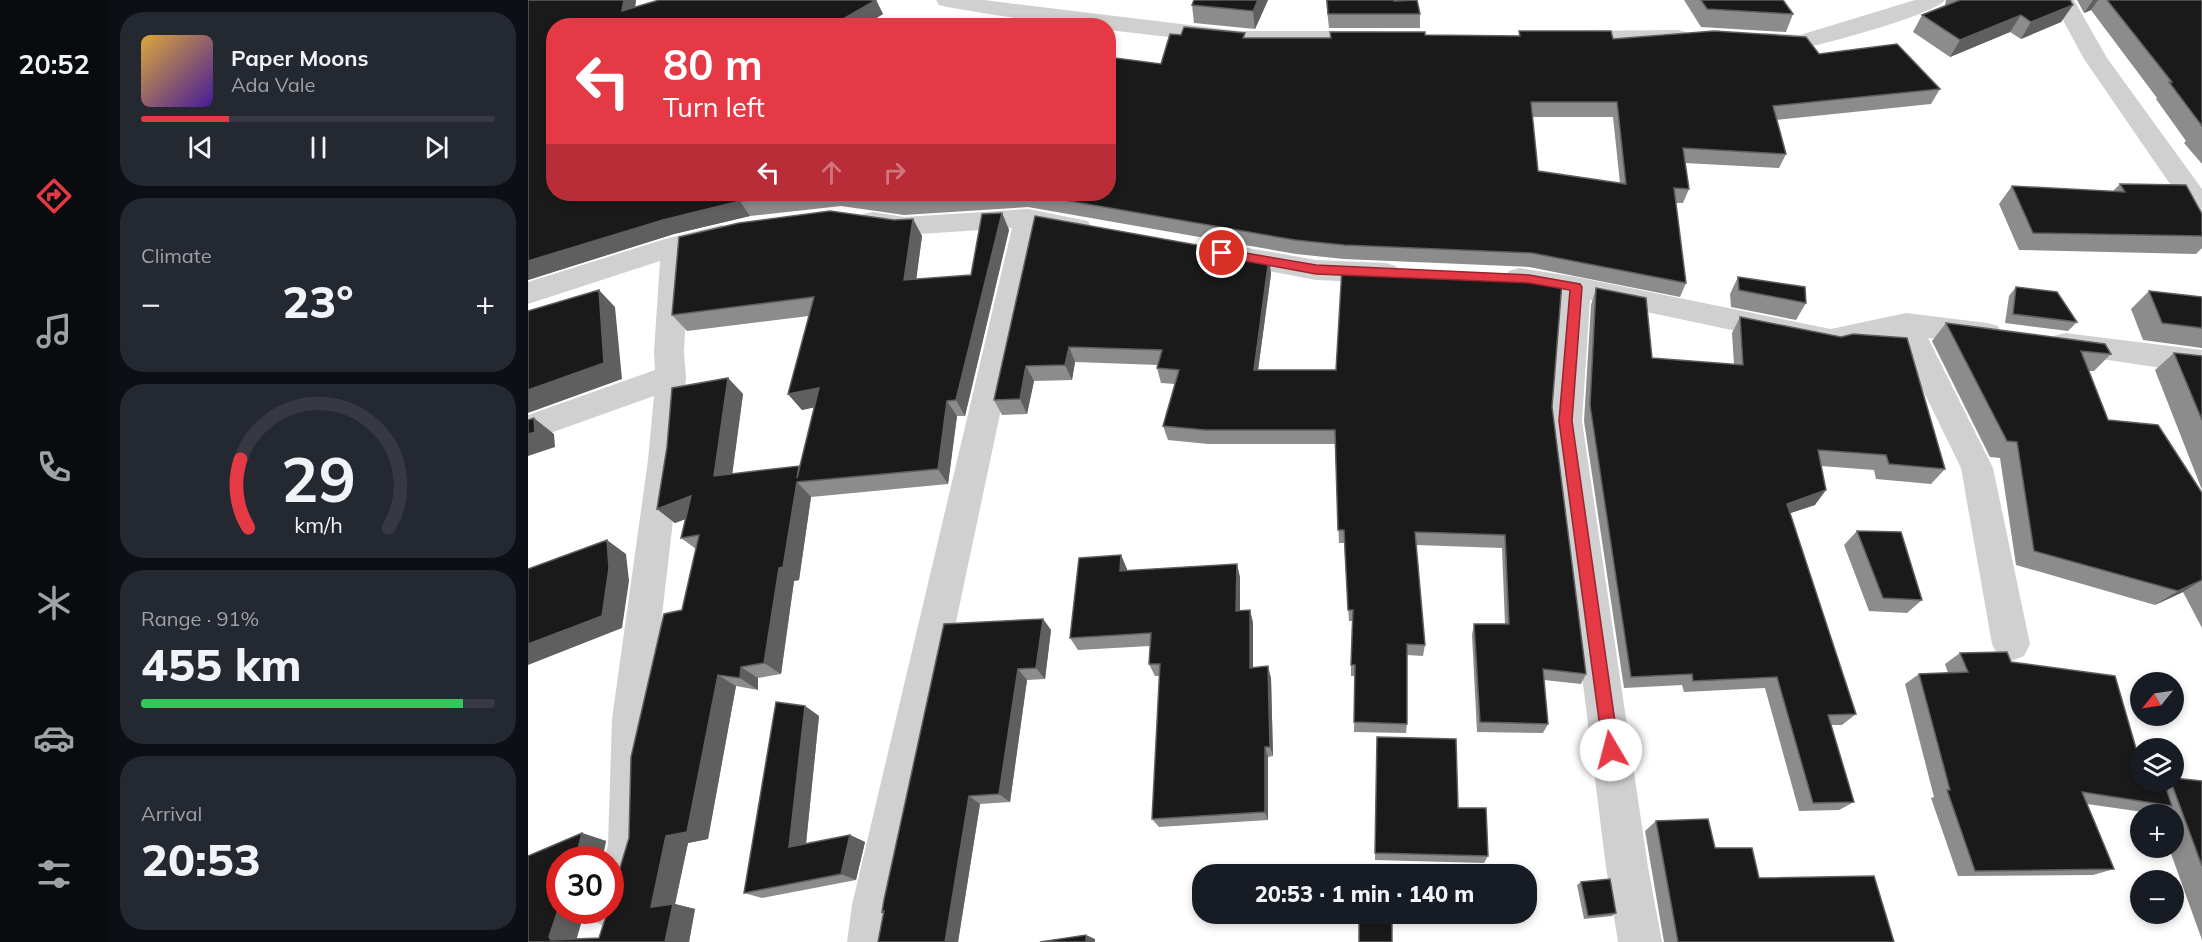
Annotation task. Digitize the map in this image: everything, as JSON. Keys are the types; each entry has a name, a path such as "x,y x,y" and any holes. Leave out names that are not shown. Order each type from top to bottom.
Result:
{"street":[{"path":"947,0 1014,12 1066,18"},
{"path":"1743,39 1801,42 1911,10 1934,0"},
{"path":"2063,0 2096,59 2202,209"},
{"path":"1116,24 1239,38 1392,38"},
{"path":"1544,38 1696,36"},
{"path":"852,218 904,226 1028,218 1106,233"},
{"path":"869,942 874,905 1028,218"},
{"path":"528,294 675,246 751,228"},
{"path":"624,862 629,845 631,719 664,460 671,377 669,352 675,246"},
{"path":"1199,249 1316,270 1411,274"},
{"path":"1494,277 1529,279 1576,287 1831,340 1906,324 2202,362"},
{"path":"1576,287 1566,421 1627,867 1640,942"},
{"path":"1906,324 1977,468 2011,644"},
{"path":"528,428 671,377"},
{"path":"600,942 605,924"}],"building":[{"path":"528,0 624,0 622,11 659,0 876,0 845,18 546,18 546,201 740,201 663,220 528,261"},
{"path":"1194,0 1258,0 1253,11 1192,5"},
{"path":"1327,0 1417,0 1420,14 1328,14"},
{"path":"1701,0 1783,0 1793,14 1707,9"},
{"path":"1960,0 2070,0 2073,5 2031,22 2021,15 1960,40 1922,15"},
{"path":"2107,0 2202,0 2202,126 2169,82 2172,82"},
{"path":"1184,27 1245,33 1243,38 1331,38 1330,32 1425,32 1425,35 1520,36 1519,31 1611,31 1613,39 1714,31 1806,37 1819,54 1897,44 1940,89 1773,106 1786,154 1683,148 1689,189 1674,188 1686,283 1532,253 1344,245 1295,240 1069,201 1116,201 1116,58 1161,64 1170,34 1181,35","holes":["1531,102 1617,102 1626,184 1538,171"]},
{"path":"2120,184 2186,185 2202,214 2202,236 2033,233 2012,186 2125,192"},
{"path":"830,211 894,220 913,219 904,280 971,275 982,214 1002,213 956,400 947,401 938,469 797,482 783,567 779,568 764,663 741,667 740,678 718,675 687,832 666,836 651,907 673,904 665,942 528,942 528,856 546,848 546,924 553,924 549,937 551,940 599,938 604,924 624,924 624,855 629,838 631,757 664,614 682,610 699,535 681,538 691,496 657,509 667,447 672,388 728,378 714,476 799,466 797,478 819,388 788,394 814,297 672,315 679,237 739,223"},
{"path":"1035,216 1269,258 1254,370 1336,370 1342,268 1532,276 1562,282 1552,407 1586,674 1543,669 1548,724 1480,722 1474,624 1509,624 1505,535 1415,532 1425,645 1407,644 1407,724 1354,722 1355,665 1351,665 1353,610 1348,610 1344,530 1338,530 1335,430 1205,430 1163,426 1179,370 1157,368 1162,350 1069,347 1065,365 1026,366 1020,399 994,400"},
{"path":"1738,277 1805,287 1806,303 1739,290"},
{"path":"2016,287 2057,292 2077,322 2013,314"},
{"path":"1596,288 1646,298 1652,358 1743,365 1740,317 1841,337 1853,334 1907,338 1945,469 1889,464 1886,455 1818,450 1826,490 1787,504 1856,714 1828,715 1854,802 1813,803 1777,677 1693,681 1692,674 1631,677 1590,405"},
{"path":"599,290 604,363 528,390 528,311"},
{"path":"2149,291 2202,297 2202,328 2162,323"},
{"path":"1946,323 2105,344 2111,354 2081,351 2108,420 2158,425 2202,493 2202,580 2178,591 2034,551 2017,442 2007,441"},
{"path":"2174,353 2202,356 2202,420"},
{"path":"534,418 535,432 528,434 528,420"},
{"path":"1857,531 1901,532 1922,600 1883,598"},
{"path":"607,540 609,568 602,616 528,644 528,569"},
{"path":"1121,555 1120,571 1237,564 1236,611 1250,610 1250,668 1268,666 1270,747 1265,747 1265,812 1152,819 1160,664 1149,664 1151,633 1070,638 1079,558"},
{"path":"1043,619 1036,668 1018,669 999,794 969,796 945,942 878,942 884,900 944,624"},
{"path":"2007,652 2011,662 2115,676 2133,738 2130,738 2130,792 2167,792 2171,804 2082,792 2114,869 1975,871 1947,790 1950,790 1919,674 1968,672 1960,653"},
{"path":"776,702 805,706 789,847 850,835 841,874 744,893"},
{"path":"1377,737 1456,739 1458,808 1486,808 1488,856 1375,853"},
{"path":"2184,779 2202,781 2202,866 2184,817 2184,804 2179,804 2175,792 2184,792"},
{"path":"1708,819 1715,848 1752,848 1759,878 1874,876 1894,942 1678,942 1656,821"},
{"path":"582,833 579,846 551,846"},
{"path":"1610,879 1616,913 1588,916 1581,882"},
{"path":"1359,924 1392,924 1392,942 1359,942"},
{"path":"1086,935 1086,942 1040,942"}],"route":[{"path":"1222,253 1316,270 1529,279 1576,287 1566,421 1611,750"}]}
